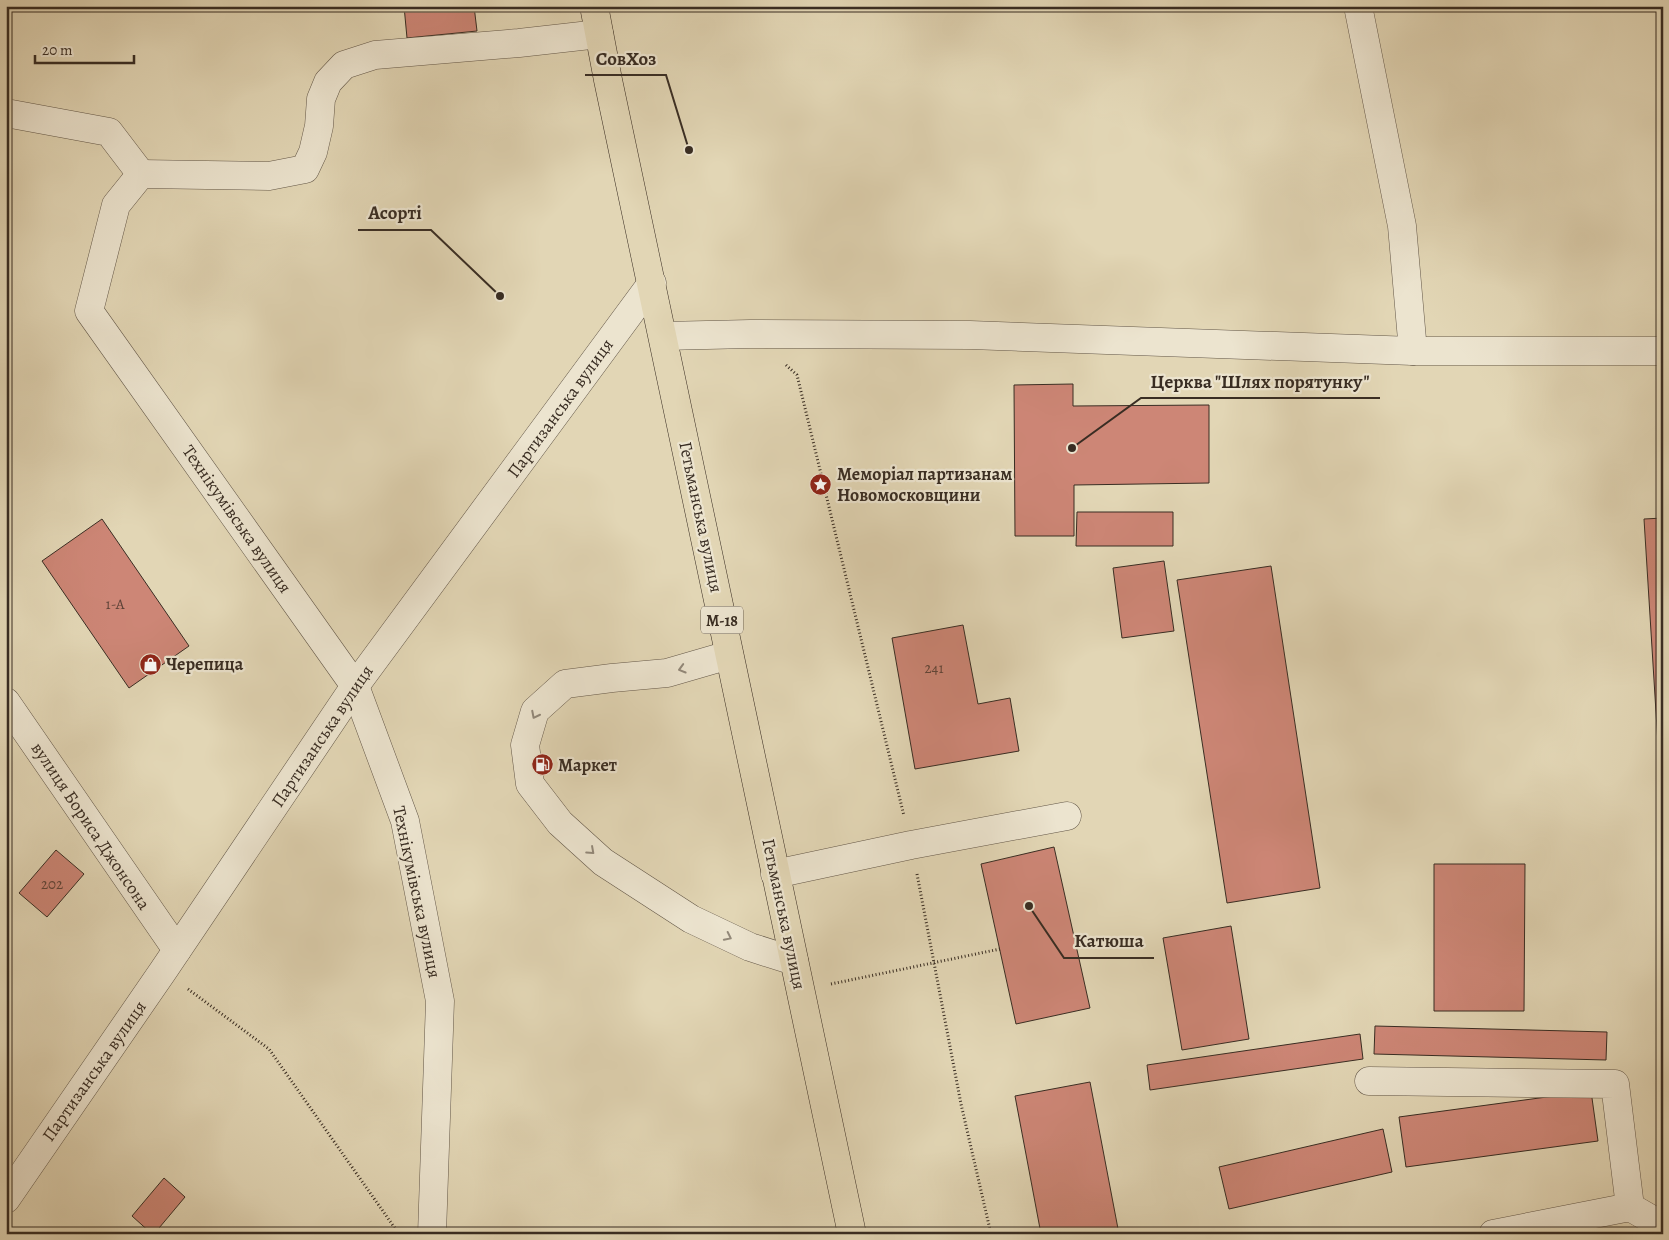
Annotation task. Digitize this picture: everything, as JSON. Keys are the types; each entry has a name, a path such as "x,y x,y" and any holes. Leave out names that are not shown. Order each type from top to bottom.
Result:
{"highway":[{"name":"Гетьманська вулиця","path":"594,6 852,1234"}],"street":[{"path":"1358,6 1402,226 1413,351"},
{"path":"6,113 109,132 141,174 269,176 305,169 313,152 319,126 321,99 328,82 344,65 375,55 599,34"},
{"name":"Технікумівська вулиця","path":"141,174 116,205 89,311 355,686 404,821 440,1001 432,1234"},
{"name":"Партизанська вулиця","path":"6,1199 170,961 355,686 652,283"},
{"path":"663,336 750,334 980,336 1413,351 1663,351"},
{"path":"729,655 667,673 565,684 534,712 525,745 530,784 560,823 603,862 692,919 750,947 794,962"},
{"name":"вулиця Бориса Джонсона","path":"6,702 170,961"},
{"path":"775,874 911,845 1067,816"},
{"path":"1369,1081 1615,1084 1630,1207"},
{"path":"1493,1234 1630,1207 1663,1226"}],"path":[{"path":"750,334 797,375 911,845 961,1104 991,1234"},
{"path":"800,991 1000,949"},
{"path":"170,961 269,1050 399,1234"}],"building":[{"path":"404,6 474,6 477,31 407,38"},
{"path":"1073,384 1073,406 1209,405 1209,483 1074,485 1074,536 1015,536 1014,385"},
{"path":"1077,512 1173,512 1173,546 1076,546"},
{"path":"1663,518 1663,825 1644,519"},
{"path":"102,519 189,646 129,688 42,561"},
{"path":"1164,561 1174,631 1122,638 1113,568"},
{"path":"1271,566 1320,888 1227,903 1177,580"},
{"path":"963,625 978,704 1010,698 1019,751 915,769 892,638"},
{"path":"1054,847 1090,1008 1016,1024 981,864"},
{"path":"56,850 84,874 47,917 19,893"},
{"path":"1434,864 1525,864 1524,1011 1434,1011"},
{"path":"1231,926 1249,1039 1182,1050 1163,938"},
{"path":"1375,1026 1607,1032 1606,1060 1374,1054"},
{"path":"1360,1034 1363,1059 1150,1090 1147,1065"},
{"path":"1090,1082 1119,1234 1041,1234 1015,1096"},
{"path":"1591,1091 1598,1141 1406,1167 1399,1117"},
{"path":"1383,1129 1392,1172 1229,1209 1219,1167"},
{"path":"164,1178 185,1197 152,1234 132,1216"}],"place":[{"name":"СовХоз","path":"689,150"},
{"name":"Асорті","path":"500,296"},
{"name":"Церква \"Шлях порятунку\"","path":"1072,448"},
{"name":"Меморіал партизанам Новомосковщини","path":"821,484"},
{"name":"Черепица","path":"150,664"},
{"name":"Маркет","path":"542,765"},
{"name":"Катюша","path":"1029,906"}]}
